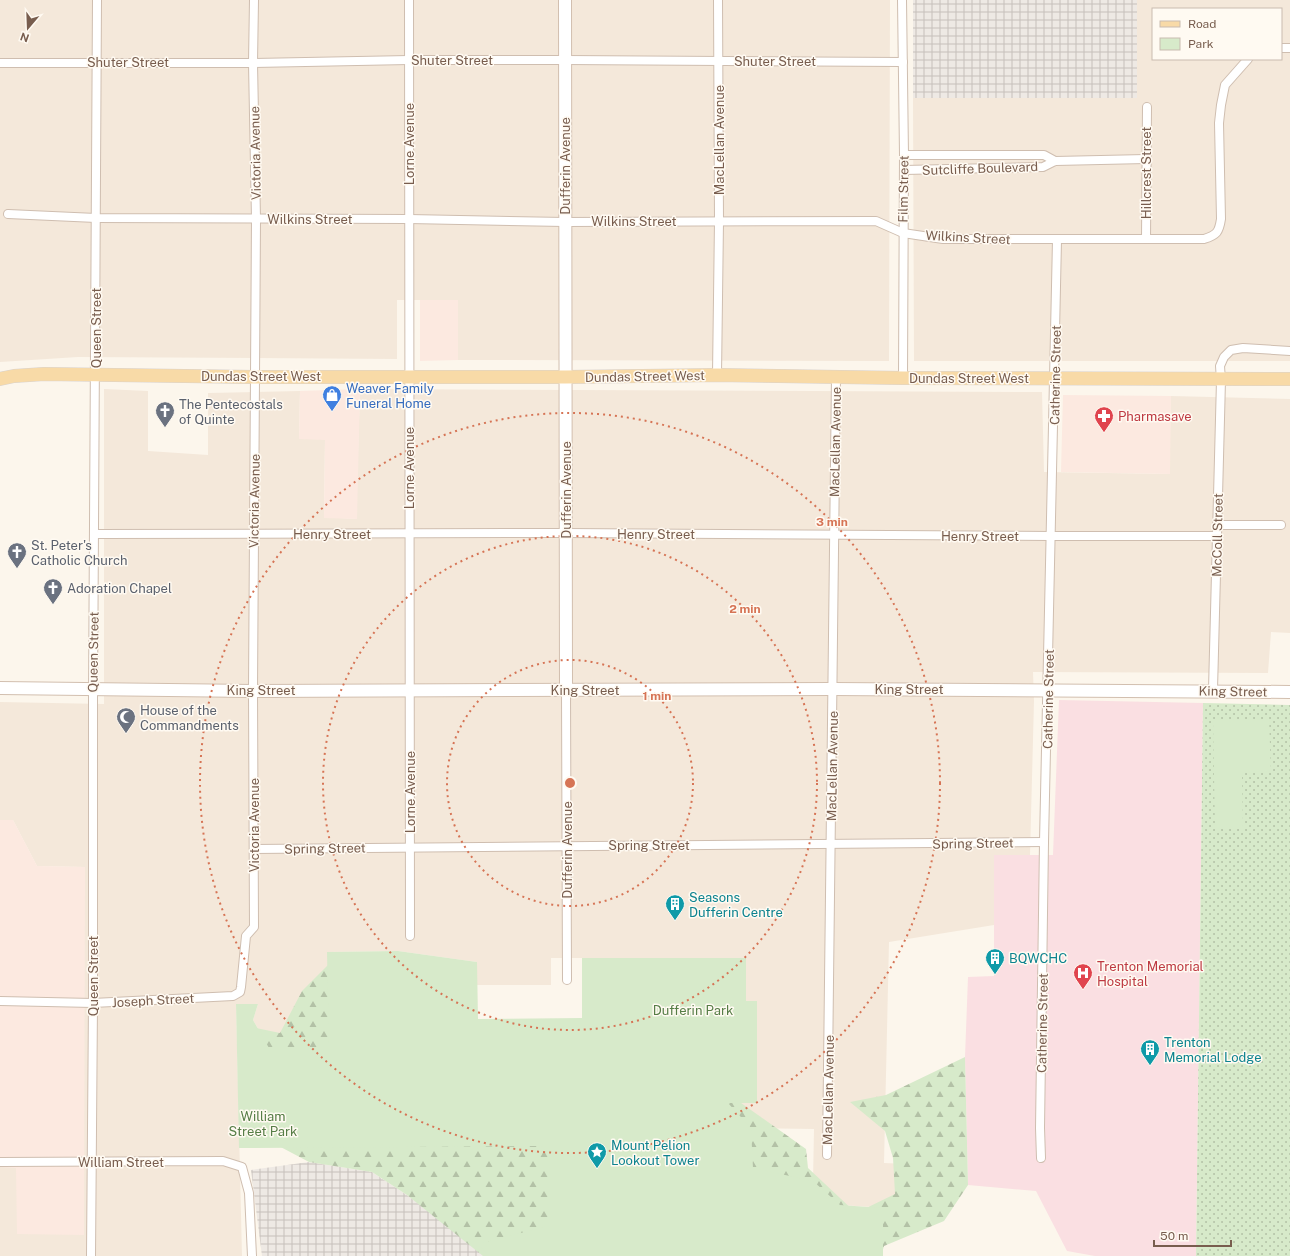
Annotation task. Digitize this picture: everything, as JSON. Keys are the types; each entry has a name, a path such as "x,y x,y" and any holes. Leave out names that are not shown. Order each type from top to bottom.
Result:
{"main road":[{"name":"Dundas Street West","path":"0,379 14,376 44,374 410,377 717,375 903,378 1290,379"}],"street":[{"name":"Queen Street","path":"91,1256 97,0"},
{"name":"Victoria Avenue","path":"233,996 240,992 246,936 254,927 253,691 256,219 253,63 254,0"},
{"name":"Lorne Avenue","path":"409,0 408,219 411,690 409,848 410,936"},
{"name":"Dufferin Avenue","path":"565,0 567,980"},
{"name":"MacLellan Avenue","path":"717,375 719,221 718,0"},
{"name":"Film Street","path":"902,0 904,155 903,378"},
{"name":"Shuter Street","path":"0,63 253,63 409,60 903,62"},
{"name":"Wilkins Street","path":"8,214 96,218 408,219 566,222 876,221 903,233 943,239 1204,240 1215,235 1219,229 1221,219 1219,124 1225,85 1247,60"},
{"name":"Hillcrest Street","path":"1146,107 1146,239"},
{"name":"Sutcliffe Boulevard","path":"904,155 1044,155 1055,161"},
{"name":"Sutcliffe Boulevard","path":"904,170 1043,167 1055,161 1146,159"},
{"name":"Catherine Street","path":"1041,1158 1040,1128 1044,842 1057,240"},
{"name":"McColl Street","path":"1213,690 1221,380 1220,366 1224,357 1231,350 1243,348 1290,350"},
{"name":"MacLellan Avenue","path":"827,1155 836,377"},
{"path":"1217,525 1281,525"},
{"name":"Henry Street","path":"95,534 565,533 1217,536"},
{"name":"King Street","path":"0,688 253,691 1048,689 1290,692"},
{"name":"Spring Street","path":"254,849 1044,842"},
{"name":"Joseph Street","path":"0,1001 93,1003 233,996"},
{"name":"William Street","path":"0,1162 223,1161 242,1167 249,1193 252,1256"}],"shaded area":[{"path":"0,0 890,0 889,361 458,360 458,300 397,300 397,359 78,357 0,362"},
{"path":"913,0 1137,0 1137,98 913,98"},
{"path":"1137,0 1290,0 1290,361 914,361 913,98 1137,98"},
{"path":"420,300 458,300 458,360 420,361"},
{"path":"104,389 148,391 148,451 208,455 208,393 300,391 299,439 325,439 324,517 356,519 360,389 1042,392 1044,472 1169,474 1171,396 1290,399 1290,633 1271,632 1268,673 1033,672 1034,701 1030,855 995,855 994,925 889,942 884,1163 908,1164 906,1209 840,1205 813,1181 814,1129 751,1128 728,1103 757,1103 757,1002 746,1001 745,958 551,958 551,985 477,985 477,962 398,951 328,952 329,1048 269,1048 253,1020 258,1004 236,1004 242,1256 0,1256 0,1167 16,1167 85,867 37,866 13,820 0,820 0,702 104,704"},
{"path":"360,389 357,519 324,518 325,440 299,439 300,391"},
{"path":"1063,395 1171,396 1170,474 1061,472"},
{"name":"Trenton Memorial Hospital","path":"1059,700 1203,703 1196,1256 1095,1256 1067,1251 1036,1191 968,1185 965,1057 968,977 994,976 994,855 1053,855"},
{"path":"0,820 13,820 37,866 85,867 84,1235 17,1234 16,1168 0,1167"},
{"path":"309,1162 372,1172 407,1195 489,1256 262,1256 251,1170"}],"green space":[{"path":"1203,703 1290,705 1290,1256 1196,1256"},
{"path":"1269,719 1271,772 1242,773 1243,828 1215,829 1213,720"},
{"path":"398,951 477,962 478,1019 582,1018 582,958 746,958 746,1001 757,1001 757,1103 728,1103 751,1128 753,1168 813,1181 840,1205 883,1208 883,1256 489,1256 478,1244 548,1226 548,1146 239,1148 236,1004 258,1004 253,1020 269,1048 329,1048 327,952"},
{"path":"333,960 355,1036 727,1093 806,1149 808,1168 856,1213 895,1194 893,1158 885,1131 850,1102 886,1095 965,1057 968,1185 944,1221 884,1246 881,1256 483,1256 407,1195 372,1172 309,1162 275,1144 256,1028 280,1033 302,991"}],"place":[{"name":"Weaver Family Funeral Home","path":"332,412"},
{"name":"The Pentecostals of Quinte","path":"165,428"},
{"name":"Pharmasave","path":"1104,433"},
{"name":"St. Peter's Catholic Church","path":"17,569"},
{"name":"Adoration Chapel","path":"53,605"},
{"name":"House of the Commandments","path":"126,734"},
{"name":"Seasons Dufferin Centre","path":"675,921"},
{"name":"BQWCHC","path":"995,975"},
{"name":"Trenton Memorial Hospital","path":"1083,990"},
{"name":"Trenton Memorial Lodge","path":"1150,1066"},
{"name":"Mount Pelion Lookout Tower","path":"597,1169"}],"park label":[{"name":"Dufferin Park","path":"693,1010"},
{"name":"William Street Park","path":"263,1124"}]}
